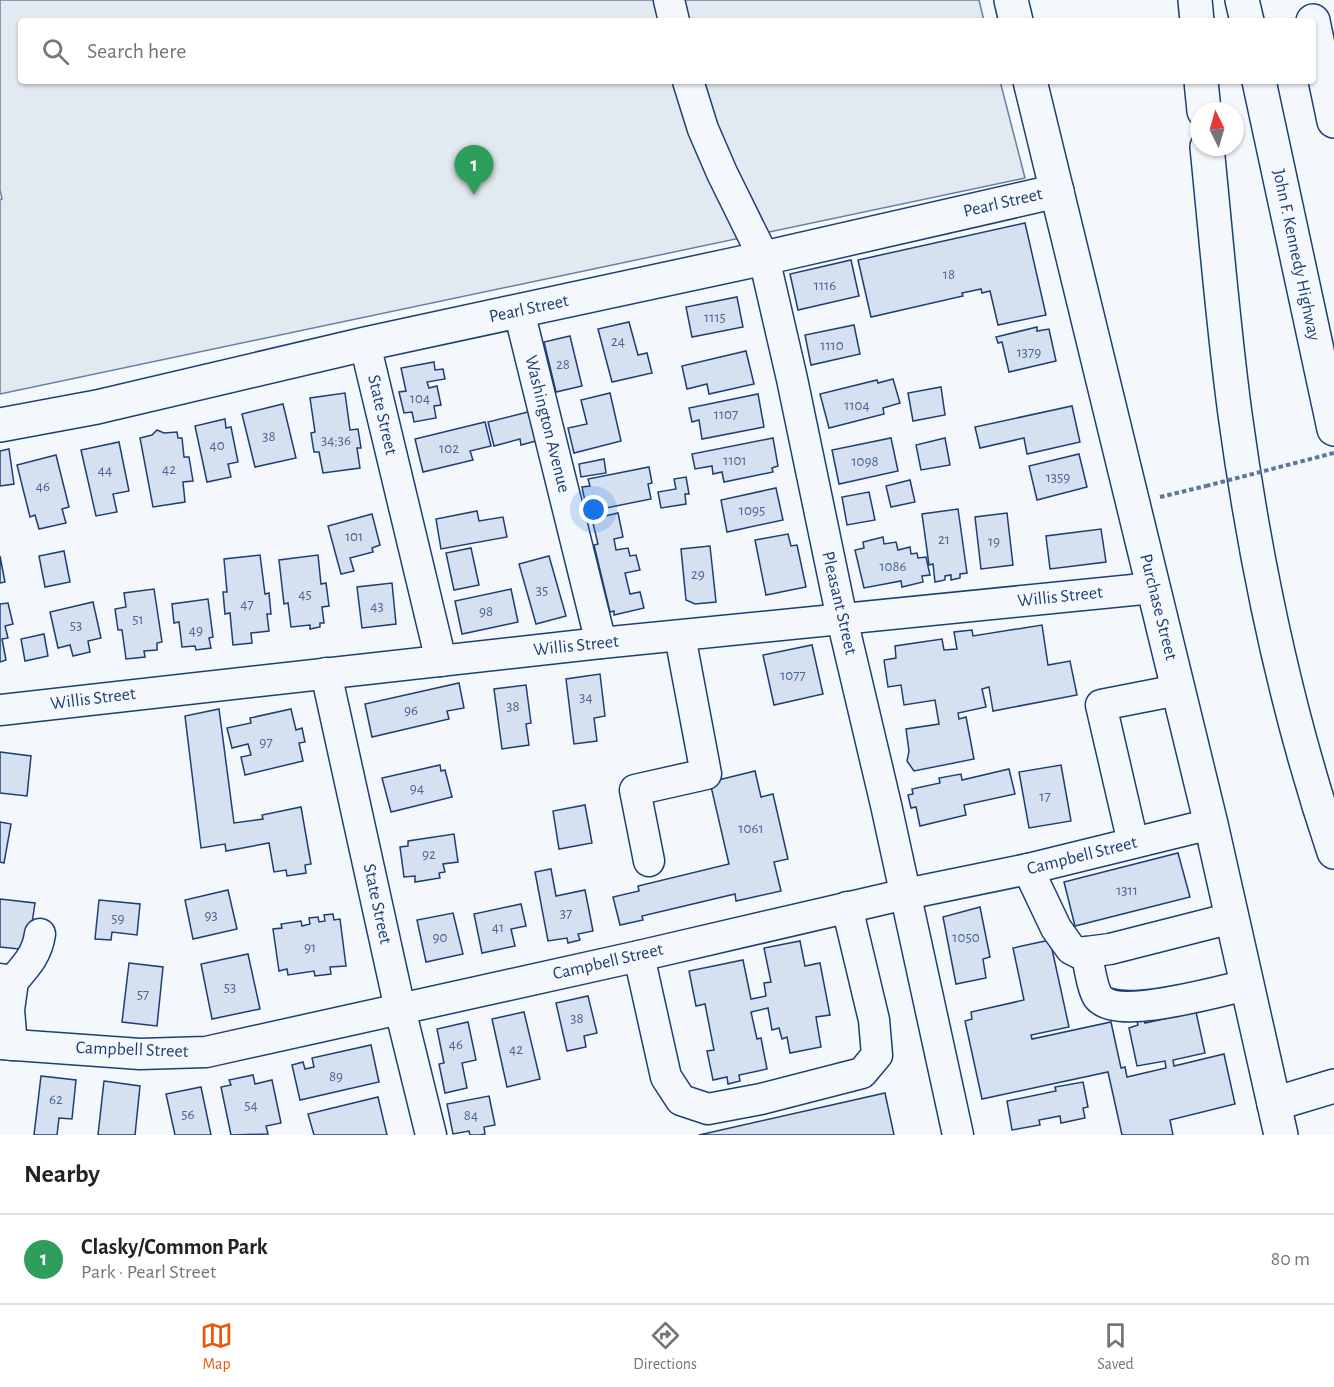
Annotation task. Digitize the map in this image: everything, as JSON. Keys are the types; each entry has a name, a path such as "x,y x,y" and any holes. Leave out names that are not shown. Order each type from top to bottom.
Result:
{"main road":[{"path":"1011,0 1015,18"},
{"path":"1195,0 1197,18"},
{"path":"1242,0 1245,18"},
{"path":"1309,0 1312,18"},
{"path":"1316,35 1334,122"},
{"name":"Purchase Street","path":"1031,84 1211,824 1281,1135"},
{"path":"1202,84 1203,102"},
{"name":"John F. Kennedy Highway","path":"1260,84 1334,429"},
{"path":"1208,156 1235,413 1263,580 1295,716 1334,852"},
{"name":"Pearl Street","path":"0,425 97,407 365,344 764,258 1057,191"},
{"path":"1274,1104 1334,1086"}],"street":[{"path":"669,0 673,18"},
{"name":"Pleasant Street","path":"689,84 722,173 764,258 792,379 842,619 906,894 958,1135"},
{"name":"Washington Avenue","path":"519,311 601,643"},
{"name":"State Street","path":"365,344 441,661"},
{"name":"Willis Street","path":"0,710 601,643 1154,588"},
{"path":"649,861 635,790 706,774 680,636"},
{"name":"State Street","path":"326,673 400,1009 431,1135"},
{"path":"1133,843 1101,705 1178,690"},
{"name":"Campbell Street","path":"6,1044 140,1054 206,1052 639,956 847,907 1028,869 1211,824"},
{"path":"1028,869 1061,935 1071,949 1079,953 1110,949 1232,918"},
{"path":"639,956 666,1077 681,1100 708,1109 762,1099 862,1073 877,1054 874,1020 847,907"},
{"path":"6,1044 9,1010 6,980 34,957 40,934"},
{"path":"1086,952 1096,995 1104,1003 1145,1007 1247,986"}],"path":[{"path":"1133,504 1334,453"}],"shaded area":[{"path":"0,0 979,0 983,18 18,18 18,84 1001,84 1025,178 0,394 0,200 2,199 0,190"}],"building":[{"path":"1025,223 1046,315 998,325 990,291 982,293 981,289 962,293 963,296 871,317 858,260"},
{"path":"851,260 859,296 798,310 790,274"},
{"path":"737,297 743,327 692,337 686,307"},
{"path":"629,322 638,355 647,353 652,373 612,382 598,329"},
{"path":"854,325 860,354 811,365 805,335"},
{"path":"1037,327 1037,331 1049,329 1056,361 1009,372 1002,342 998,343 996,337"},
{"path":"570,336 582,386 556,392 544,342"},
{"path":"746,351 754,384 709,394 707,384 687,389 682,366"},
{"path":"434,362 435,370 443,369 445,379 427,382 429,388 437,386 441,405 434,406 436,418 414,422 412,412 404,413 399,392 406,391 401,368"},
{"path":"893,379 900,403 883,408 884,414 829,428 820,394 877,380 878,383"},
{"path":"941,387 945,415 913,421 908,393"},
{"path":"345,393 350,430 358,429 361,448 357,448 360,468 323,473 319,452 314,452 311,433 315,432 310,398"},
{"path":"610,393 621,441 574,453 568,428 587,424 581,400"},
{"path":"758,394 764,427 702,439 699,420 692,422 689,408"},
{"path":"283,404 296,458 255,467 242,414"},
{"path":"1072,406 1080,442 1027,454 1024,438 980,448 975,427"},
{"path":"536,410 543,439 521,445 520,439 494,446 488,422"},
{"path":"225,419 226,428 231,427 238,462 228,464 231,477 207,482 195,426"},
{"path":"485,422 491,446 470,451 473,460 423,472 415,439"},
{"path":"157,430 164,433 177,432 178,438 182,438 184,457 189,457 193,481 183,482 185,502 153,507 140,438 152,435"},
{"path":"773,438 778,466 772,468 773,472 724,482 722,472 713,474 712,466 695,469 692,454"},
{"path":"891,438 898,471 839,484 832,450"},
{"path":"945,438 950,465 921,470 916,445"},
{"path":"119,442 129,491 113,494 117,512 96,516 81,450"},
{"path":"9,449 14,484 0,486 0,451"},
{"path":"1079,454 1087,487 1037,500 1029,466"},
{"path":"56,455 69,507 62,509 66,523 39,529 35,515 30,517 17,465"},
{"path":"604,459 606,473 581,477 579,464"},
{"path":"649,467 652,483 648,484 651,499 596,510 595,504 586,506 582,487 590,486 588,479"},
{"path":"686,477 689,494 685,494 686,504 661,508 658,492 676,489 674,479"},
{"path":"910,480 915,502 891,507 886,486"},
{"path":"776,488 783,520 727,532 721,500"},
{"path":"869,492 875,520 847,525 842,497"},
{"path":"958,509 967,573 960,574 960,578 951,580 951,575 945,576 945,580 935,582 933,564 929,565 922,514"},
{"path":"477,511 479,521 503,517 507,537 441,549 436,519"},
{"path":"618,513 623,537 614,539 616,550 628,548 630,556 636,555 640,570 625,573 630,594 640,592 644,608 614,615 614,611 610,612 594,545 598,544 592,519"},
{"path":"1007,513 1013,565 981,569 975,517"},
{"path":"372,514 380,545 372,548 373,552 350,558 354,571 341,574 328,526"},
{"path":"1101,529 1106,562 1050,569 1046,536"},
{"path":"788,534 791,546 797,545 806,587 766,595 755,540"},
{"path":"883,537 884,544 896,542 898,550 910,547 911,554 917,553 918,558 926,557 930,575 922,576 923,582 902,587 901,581 864,588 855,550 864,548 863,542"},
{"path":"710,546 716,602 695,604 686,600 681,549"},
{"path":"471,548 479,585 454,590 446,553"},
{"path":"64,551 70,582 45,587 39,556"},
{"path":"260,555 265,594 269,593 271,614 267,614 269,631 251,633 252,643 233,645 230,613 225,614 223,592 227,592 224,559"},
{"path":"318,555 321,584 326,583 329,606 322,607 324,623 320,623 320,627 310,629 310,625 291,627 288,603 284,604 279,560"},
{"path":"0,556 5,582 0,583"},
{"path":"549,556 566,616 536,624 519,564"},
{"path":"392,583 396,624 362,628 357,587"},
{"path":"154,589 162,642 157,643 157,650 144,651 145,657 126,659 122,630 118,630 115,609 126,607 124,593"},
{"path":"511,589 518,622 462,634 455,601"},
{"path":"208,599 213,637 209,638 211,648 196,650 195,646 182,647 179,622 174,623 172,604"},
{"path":"93,602 101,638 88,641 90,652 73,656 70,645 58,648 50,612"},
{"path":"8,603 13,624 5,626 8,638 2,639 6,660 0,662 0,604"},
{"path":"1042,625 1048,665 1070,661 1077,695 993,711 989,687 982,689 986,707 958,713 959,719 966,717 974,759 914,771 907,761 909,751 906,729 939,724 935,700 904,705 901,685 888,687 884,660 896,658 895,646 942,639 944,650 957,649 954,632 972,630 973,636"},
{"path":"44,634 48,656 25,661 21,639"},
{"path":"812,645 823,694 774,705 763,655"},
{"path":"600,674 605,716 594,718 597,741 574,744 566,679"},
{"path":"459,683 464,708 447,711 449,719 372,737 365,704"},
{"path":"526,685 531,723 526,724 529,745 502,749 494,689"},
{"path":"219,709 234,823 263,819 262,815 301,807 311,864 305,865 306,873 287,876 286,870 274,872 269,843 226,851 225,844 201,848 185,716"},
{"path":"291,709 296,730 302,728 305,742 299,743 303,761 245,775 241,757 251,755 248,744 232,748 227,728 251,723 250,718"},
{"path":"0,752 31,756 27,796 0,793"},
{"path":"440,765 441,771 445,770 452,797 391,812 382,778"},
{"path":"1061,765 1071,821 1029,828 1019,772"},
{"path":"1009,769 1015,794 964,805 966,815 920,826 916,807 911,808 908,795 913,794 912,789 940,783 939,778 961,774 962,780"},
{"path":"755,771 761,797 773,794 788,859 774,862 781,891 736,901 735,894 642,916 643,920 620,925 613,897 639,891 638,886 729,864 710,782"},
{"path":"585,805 592,843 559,849 553,811"},
{"path":"0,822 11,824 4,863 0,862"},
{"path":"454,834 458,862 443,864 445,872 439,873 440,878 415,882 415,876 404,877 400,847 408,846 408,841"},
{"path":"1178,853 1190,897 1075,926 1064,882"},
{"path":"551,869 556,896 585,890 593,931 578,934 580,940 568,943 567,938 548,941 535,872"},
{"path":"228,890 237,929 193,939 185,900"},
{"path":"0,899 35,903 28,950 0,947"},
{"path":"99,900 140,904 137,935 112,932 111,940 95,939"},
{"path":"521,904 526,926 511,929 515,946 482,953 474,914"},
{"path":"980,907 990,957 983,959 986,978 956,984 943,917"},
{"path":"453,913 463,954 426,962 417,920"},
{"path":"333,914 334,920 340,919 346,966 330,967 331,974 315,976 314,971 288,975 287,969 279,971 273,929 282,928 281,924 301,921 302,926 310,924 309,918 318,917 319,922 325,921 324,915"},
{"path":"1050,940 1069,1027 1031,1035 1032,1039 1111,1022 1121,1068 1125,1067 1127,1077 1166,1068 1165,1061 1137,1066 1129,1028 1138,1025 1136,1016 1143,1015 1145,1023 1196,1012 1205,1053 1173,1060 1174,1066 1224,1054 1235,1104 1170,1120 1173,1135 1122,1135 1108,1072 982,1099 965,1021 972,1019 971,1012 1024,1000 1013,948"},
{"path":"800,941 805,966 820,963 830,1015 816,1017 821,1047 790,1053 787,1037 782,1039 779,1028 772,1030 768,1008 751,1012 757,1039 761,1038 767,1069 739,1075 740,1081 728,1084 727,1077 713,1080 707,1051 714,1050 705,1004 696,1006 689,971 743,960 751,999 766,996 764,983 771,982 764,948"},
{"path":"248,954 260,1009 212,1019 201,964"},
{"path":"129,963 163,967 157,1026 122,1022"},
{"path":"588,996 597,1033 584,1036 586,1047 567,1051 556,1003"},
{"path":"524,1012 540,1079 507,1087 492,1019"},
{"path":"468,1022 476,1060 462,1063 467,1088 445,1093 439,1064 444,1063 437,1029"},
{"path":"371,1045 379,1082 300,1100 292,1065 303,1062 305,1069 314,1067 312,1058"},
{"path":"253,1075 255,1084 272,1080 281,1123 266,1126 268,1134 231,1135 221,1087 231,1085 229,1080"},
{"path":"41,1076 76,1080 72,1119 59,1118 57,1135 34,1135"},
{"path":"104,1081 140,1086 135,1135 98,1135"},
{"path":"1083,1082 1088,1107 1083,1108 1085,1118 1061,1123 1060,1116 1039,1120 1040,1125 1012,1130 1007,1101 1056,1091 1055,1087"},
{"path":"201,1087 211,1135 175,1135 166,1094"},
{"path":"885,1093 894,1135 699,1135"},
{"path":"489,1096 495,1125 484,1127 485,1134 481,1135 470,1135 469,1131 453,1134 447,1104"},
{"path":"378,1097 387,1135 314,1135 308,1114"}],"place":[{"name":"Clasky/Common Park","path":"474,195"}]}
